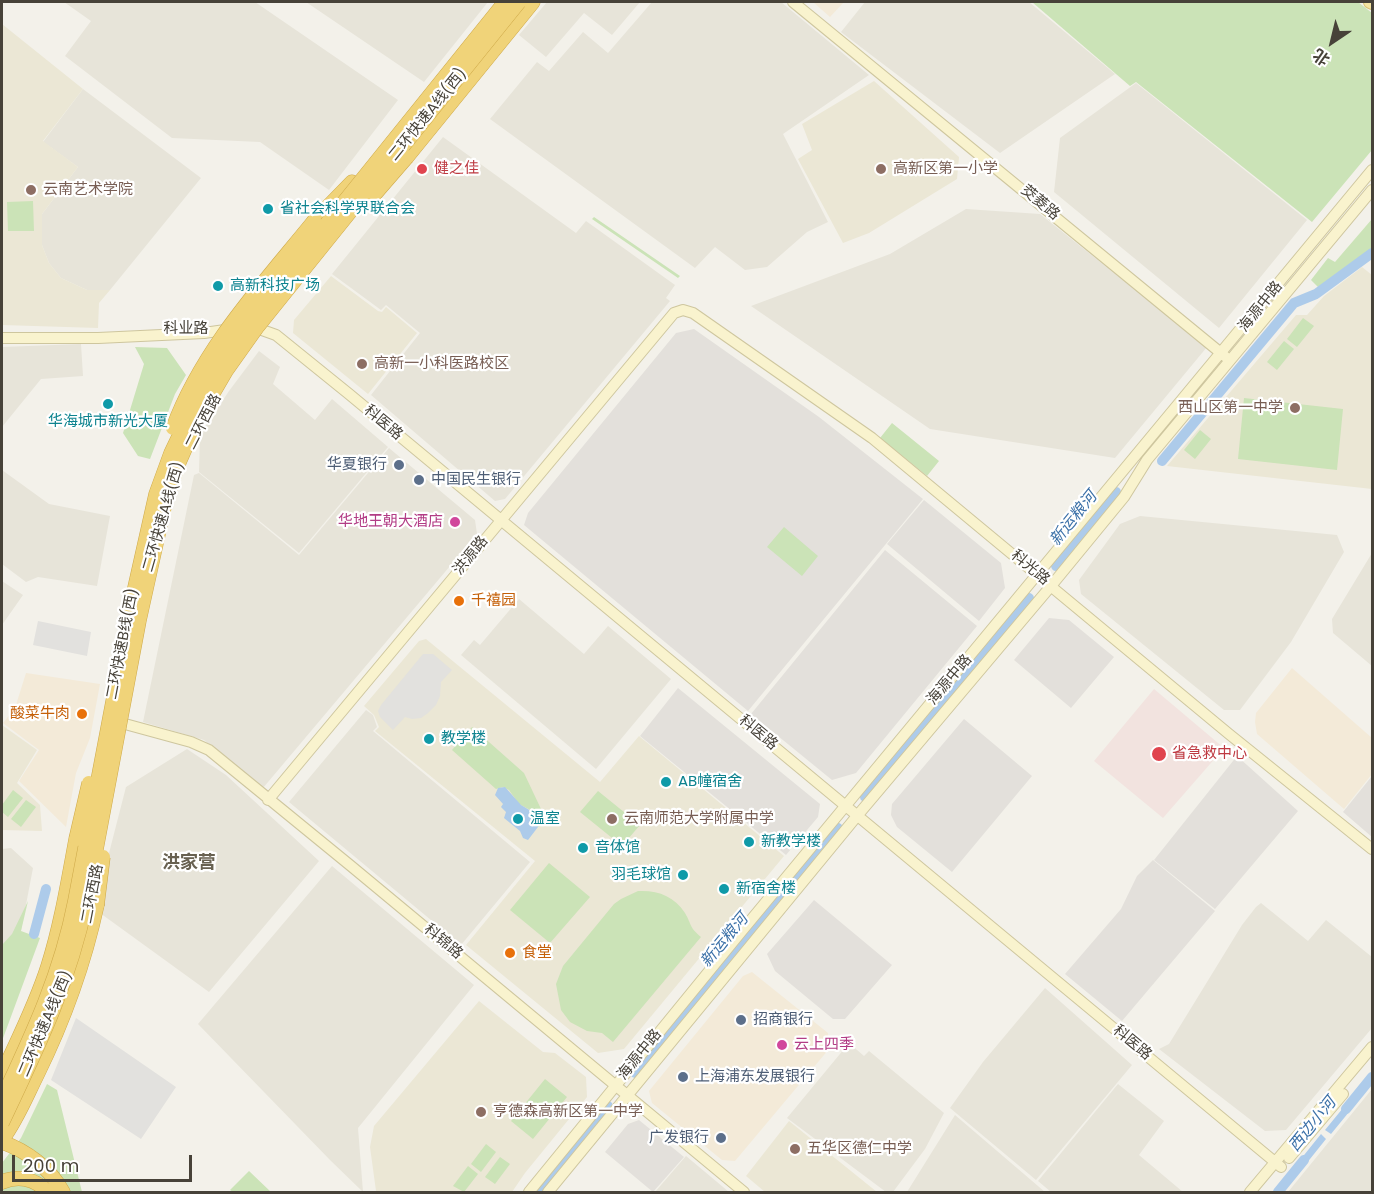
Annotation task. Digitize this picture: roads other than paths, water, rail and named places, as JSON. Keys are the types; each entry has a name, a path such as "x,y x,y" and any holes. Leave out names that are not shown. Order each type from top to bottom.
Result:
{"highway":[{"name":"二环快速B线(西)","path":"2,1099 44,1008 64,949 137,572 153,505 167,463 184,424 204,385 269,294 505,2"},
{"name":"二环快速A线(西)","path":"2,1124 54,1012 72,963 121,729 155,541 170,487 185,447 208,400 233,360 519,2"},
{"path":"310,261 393,175 532,2"},
{"path":"153,505 170,437 195,380 236,319 314,221 352,182"},
{"path":"2,1074 32,1009 57,935 86,795 113,700"},
{"path":"63,1192 49,1172 38,1162 2,1139 15,1121 68,1007 90,937 121,729"},
{"path":"2,1182 16,1178 28,1180 48,1192"}],"main road":[{"name":"二环西路","path":"2,1086 42,997 62,937 130,583 151,493 170,441 209,367 236,329 498,2"},
{"name":"二环西路","path":"2,1139 55,1024 77,964 90,909 121,729 156,564 179,479 194,440 213,403 262,330 526,2"}],"street":[{"name":"茭菱路","path":"794,2 1228,355"},
{"name":"茭菱路","path":"802,2 1228,355"},
{"name":"海源中路","path":"548,1192 857,816 1124,497 1147,460 1372,170"},
{"name":"海源中路","path":"529,1192 1038,574 1372,190"},
{"name":"科光路","path":"674,313 683,310 693,313 872,438 1229,734 1372,849"},
{"name":"洪源路","path":"268,800 674,313"},
{"name":"科业路","path":"2,332 98,332 203,327 222,330"},
{"name":"科医路","path":"222,330 262,330 276,335 1278,1165"},
{"name":"科业路","path":"2,338 98,338 204,333 222,330"},
{"name":"科锦路","path":"121,729 199,744 209,750 744,1192"},
{"path":"1260,1192 1278,1165 1372,1047"},
{"path":"1250,1192 1278,1165 1372,1058"}],"water":[{"path":"505,787 521,805 531,811 538,821 538,827 528,840 523,838 520,831 504,818 506,812 501,807 503,804 495,795 498,788"},
{"path":"1352,1097 1358,1101 1331,1134 1325,1130"},
{"path":"1321,1134 1326,1139 1298,1174 1292,1170"}],"waterway":[{"name":"新运粮河","path":"1162,461 1294,303 1316,294 1372,253"},
{"name":"新运粮河","path":"1056,566 1116,492"},
{"name":"新运粮河","path":"865,797 1029,598"},
{"name":"新运粮河","path":"635,1073 838,828"},
{"path":"34,934 46,889"},
{"name":"西边小河","path":"1346,1109 1372,1077"},
{"name":"新运粮河","path":"537,1192 608,1106"},
{"name":"西边小河","path":"1278,1192 1304,1160"}],"place":[{"name":"健之佳","path":"422,169"},
{"name":"高新区第一小学","path":"881,169"},
{"name":"云南艺术学院","path":"31,190"},
{"name":"省社会科学界联合会","path":"268,209"},
{"name":"高新科技广场","path":"218,286"},
{"name":"高新一小科医路校区","path":"362,364"},
{"name":"华海城市新光大厦","path":"108,404"},
{"name":"西山区第一中学","path":"1295,408"},
{"name":"华夏银行","path":"399,465"},
{"name":"中国民生银行","path":"419,480"},
{"name":"华地王朝大酒店","path":"455,522"},
{"name":"千禧园","path":"459,601"},
{"name":"酸菜牛肉","path":"82,714"},
{"name":"教学楼","path":"429,739"},
{"name":"省急救中心","path":"1159,754"},
{"name":"AB幢宿舍","path":"666,782"},
{"name":"温室","path":"518,819"},
{"name":"云南师范大学附属中学","path":"612,819"},
{"name":"新教学楼","path":"749,842"},
{"name":"音体馆","path":"583,848"},
{"name":"羽毛球馆","path":"683,875"},
{"name":"新宿舍楼","path":"724,889"},
{"name":"食堂","path":"510,953"},
{"name":"招商银行","path":"741,1020"},
{"name":"云上四季","path":"782,1045"},
{"name":"上海浦东发展银行","path":"683,1077"},
{"name":"亨德森高新区第一中学","path":"481,1112"},
{"name":"广发银行","path":"721,1138"},
{"name":"五华区德仁中学","path":"795,1149"}],"district":[{"name":"洪家营","path":"189,863"}]}
